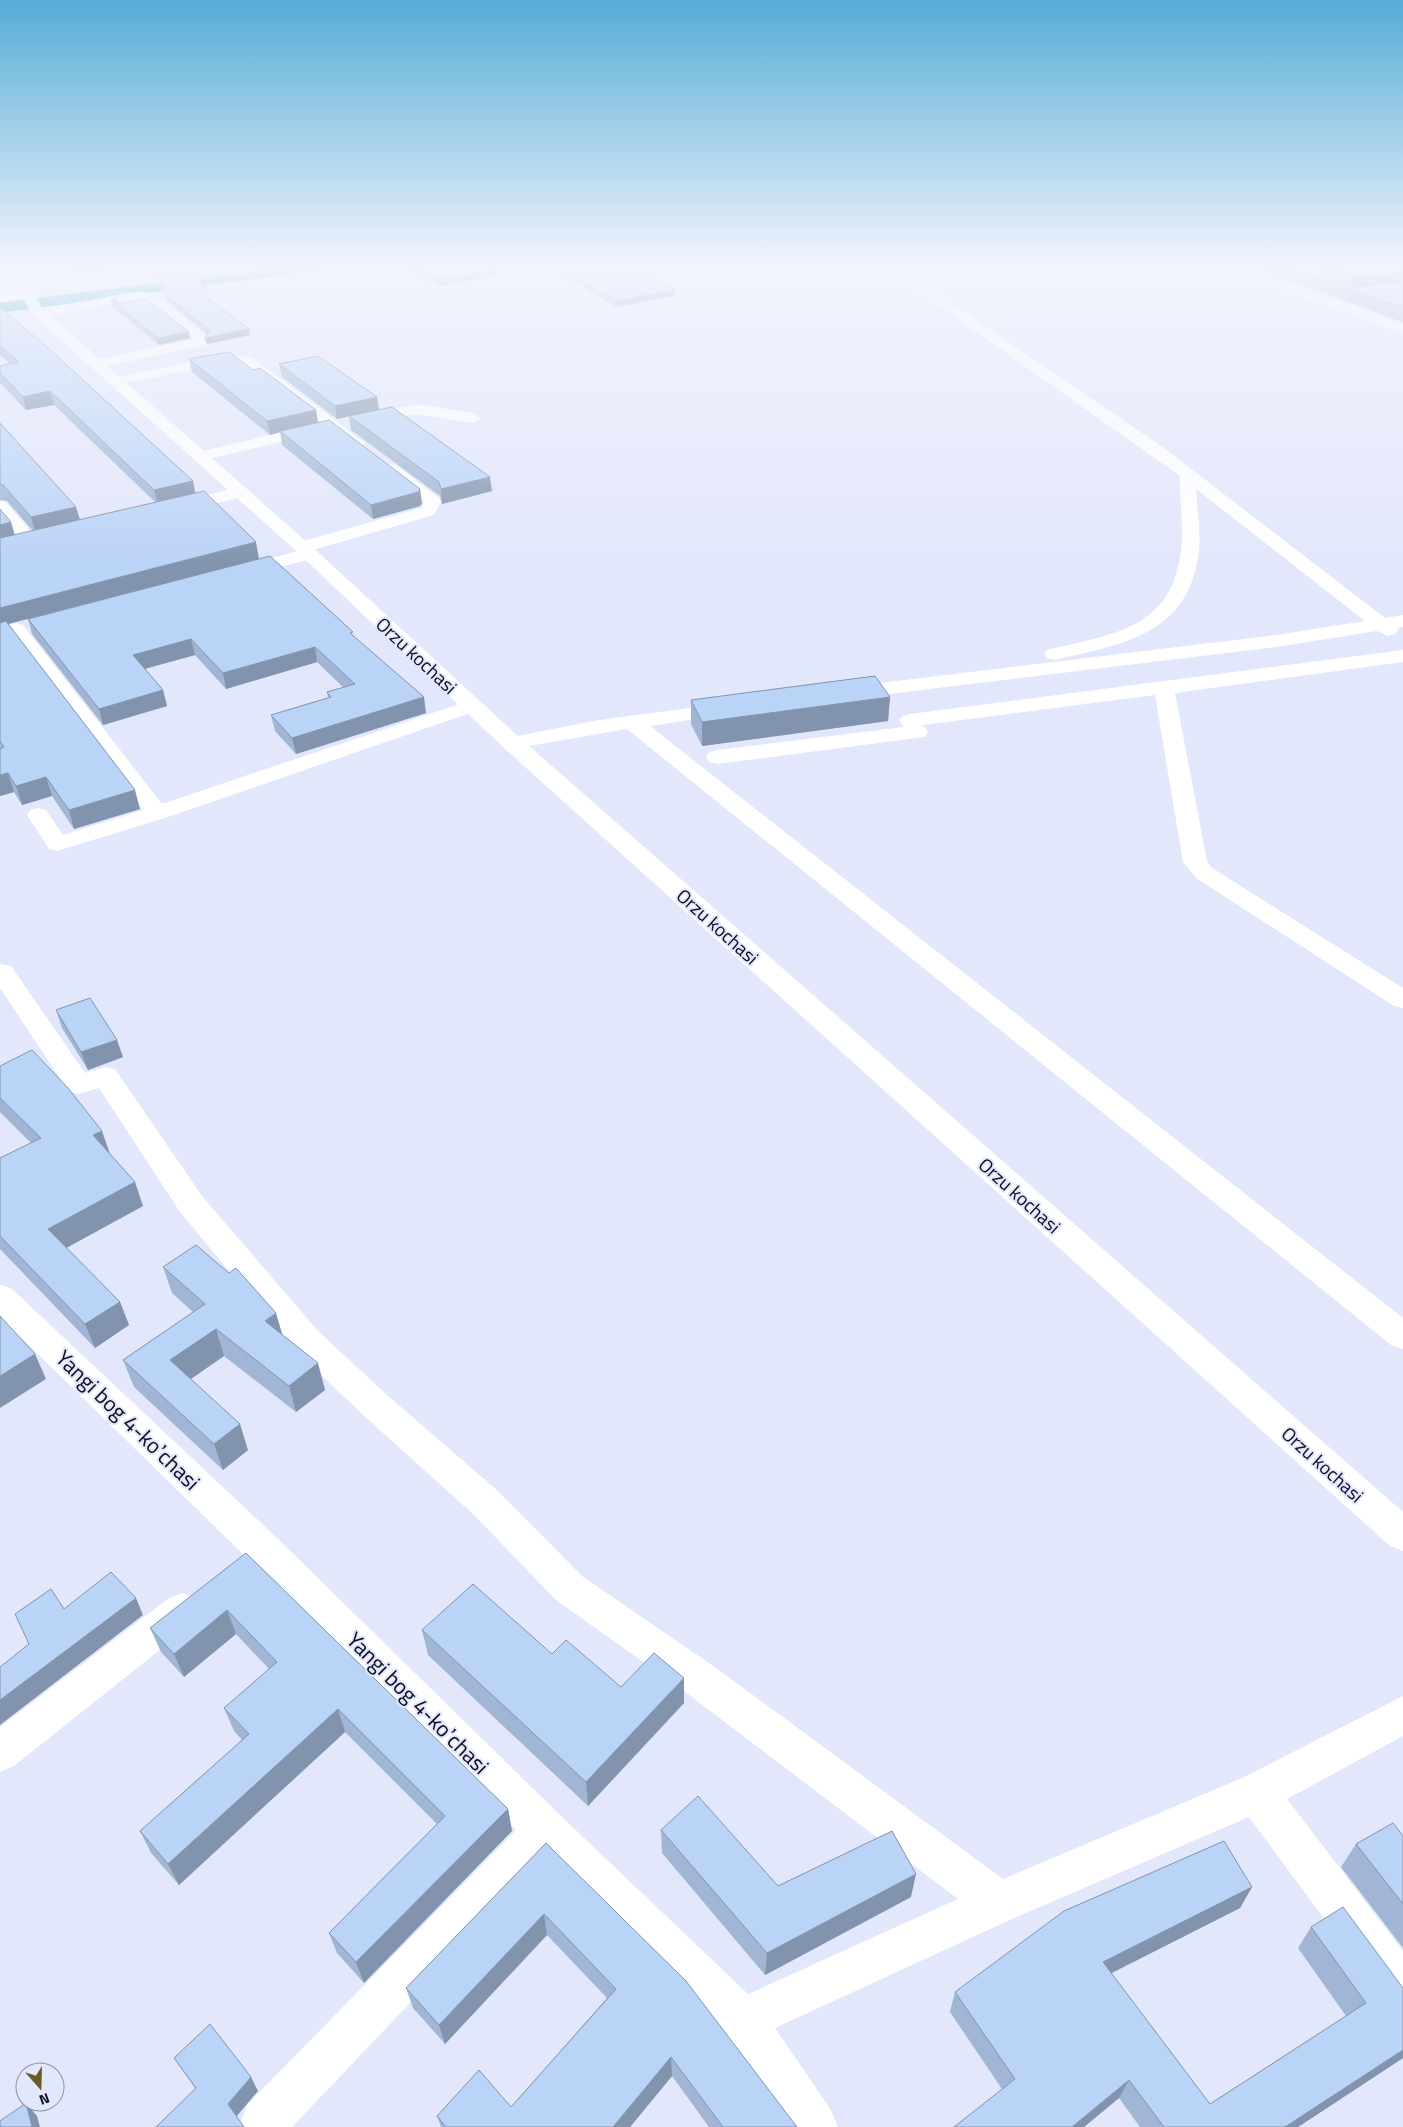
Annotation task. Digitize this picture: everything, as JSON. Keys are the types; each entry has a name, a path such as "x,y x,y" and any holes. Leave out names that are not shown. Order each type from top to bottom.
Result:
{"street":[{"name":"Orzu kochasi","path":"98,365 305,551 512,742 1403,1535"},
{"path":"116,382 195,365"},
{"path":"224,576 428,511 433,502 254,365"},
{"path":"1032,365 1188,473 1403,641"},
{"path":"200,456 416,409 473,418"},
{"path":"967,679 1022,661 1130,636 1163,616 1181,590 1190,550 1187,498 1188,473"},
{"path":"164,511 240,492"},
{"path":"0,506 23,545 50,538"},
{"path":"826,696 1276,641 1403,621"},
{"path":"17,629 157,813"},
{"path":"716,757 917,732 910,720 1403,656"},
{"path":"1164,688 1195,862 1204,873 1403,1000"},
{"path":"38,815 57,844 157,813 472,706"},
{"path":"512,742 632,722 749,706"},
{"path":"632,722 1403,1336"},
{"path":"2,972 79,1085 105,1076 192,1204 306,1340 374,1404 486,1503 568,1588 702,1681 998,1903"},
{"name":"Yangi bog 4-koʼchasi","path":"0,1297 262,1548 546,1830 742,2020 814,2127"},
{"path":"0,1752 262,1548"},
{"path":"742,2020 998,1903 1257,1793 1403,1715"},
{"path":"1257,1793 1403,1988"},
{"path":"265,2121 546,1830"}],"building":[{"path":"67,365 193,481 154,490 50,391 23,397 0,373 0,366"},
{"path":"197,365 247,365 253,370 260,368 316,410 267,421"},
{"path":"281,365 331,365 377,397 335,406"},
{"path":"392,407 490,477 441,489 439,482 349,416"},
{"path":"329,420 420,489 418,492 371,505 280,431"},
{"path":"0,423 76,507 31,517 3,485 0,484"},
{"path":"204,491 256,542 0,608 0,538"},
{"path":"0,509 11,522 0,525"},
{"path":"270,556 353,632 350,633 424,697 292,738 271,715 331,697 327,692 355,684 315,647 223,673 191,639 133,655 163,690 99,709 28,619"},
{"path":"6,621 135,790 69,810 46,777 16,786 8,773 0,775 0,749 4,747 0,741 0,623"},
{"path":"875,676 890,697 702,722 691,700"},
{"path":"90,998 117,1040 81,1052 56,1010"},
{"path":"32,1050 68,1088 102,1131 93,1135 135,1182 48,1229 120,1302 85,1324 0,1236 0,1158 41,1138 0,1098 0,1066"},
{"path":"196,1245 229,1273 236,1268 276,1313 265,1321 318,1363 289,1386 216,1329 170,1360 240,1424 214,1444 123,1360 205,1304 163,1267"},
{"path":"0,1316 35,1354 0,1376"},
{"path":"246,1553 508,1809 356,1962 329,1933 445,1816 338,1709 168,1864 140,1831 249,1734 224,1708 277,1662 227,1610 174,1654 150,1628"},
{"path":"111,1572 136,1598 0,1700 0,1667 29,1644 15,1614 51,1589 64,1609"},
{"path":"473,1584 552,1654 566,1640 621,1687 654,1653 684,1678 586,1782 422,1630"},
{"path":"698,1796 778,1886 892,1831 916,1874 767,1953 661,1830"},
{"path":"1393,1823 1403,1836 1403,1904 1356,1844"},
{"path":"1224,1841 1252,1887 1103,1962 1210,2104 1366,2003 1311,1927 1343,1907 1403,1988 1403,2050 1285,2127 1164,2127 1129,2080 1072,2127 954,2127 1015,2079 955,1992 1064,1911"},
{"path":"546,1843 686,1981 797,2127 723,2127 671,2057 613,2127 446,2127 437,2116 479,2070 511,2107 616,1989 544,1914 439,2025 406,1988"},
{"path":"210,2024 251,2077 228,2104 244,2127 156,2127 196,2088 174,2058"},
{"path":"15,2111 28,2112 32,2127 0,2127 0,2121"}]}
